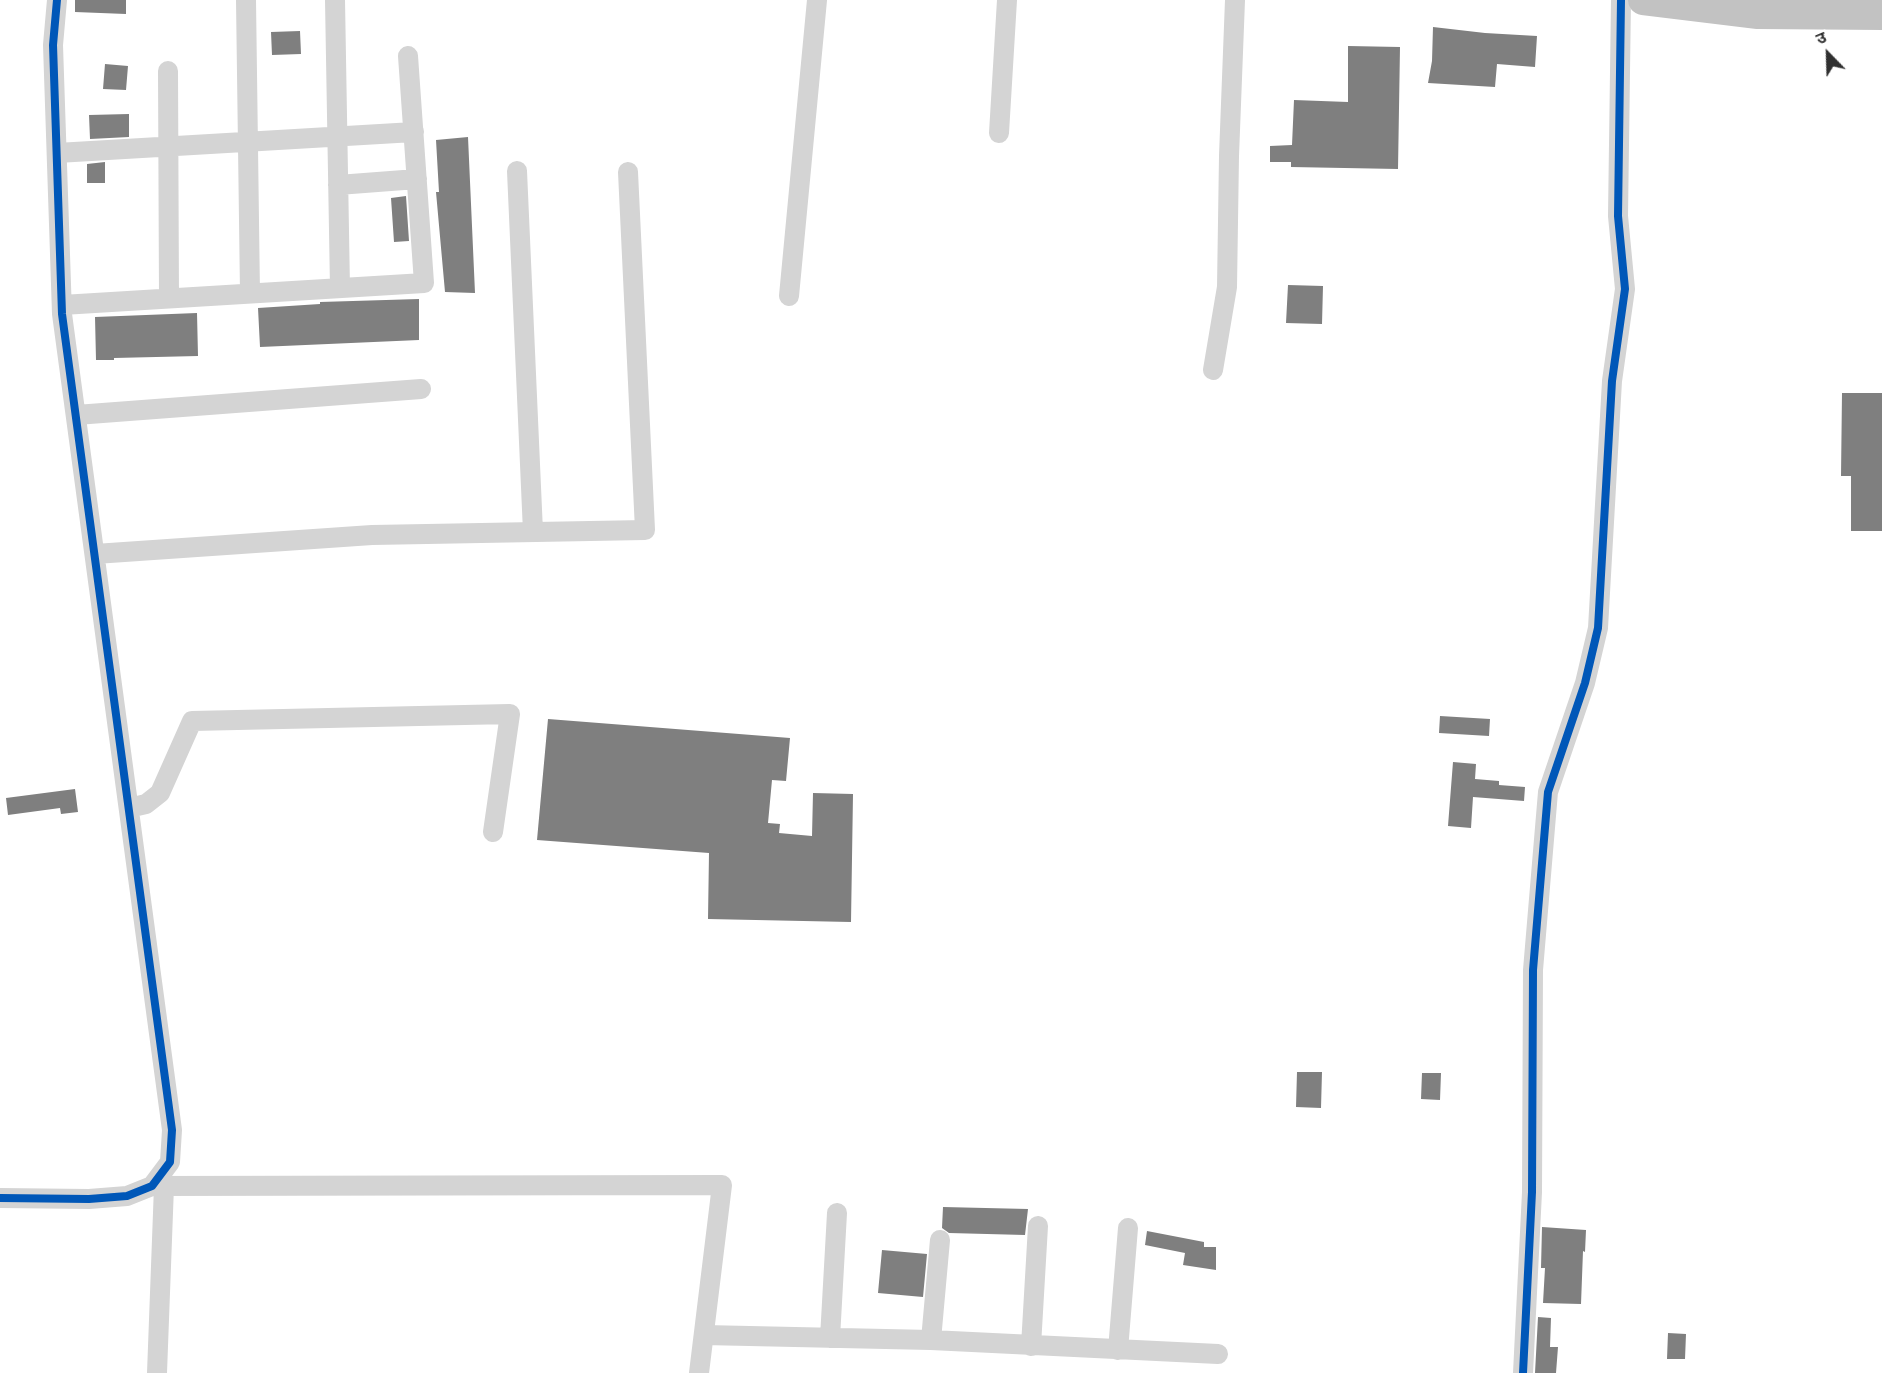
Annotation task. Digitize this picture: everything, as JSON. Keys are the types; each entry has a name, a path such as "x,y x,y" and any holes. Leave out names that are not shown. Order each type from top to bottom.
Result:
{"highway":[{"path":"1643,0 1758,14 1882,15"}],"street":[{"path":"57,0 53,45 62,305 172,1130 170,1162 158,1186 158,1373"},
{"path":"246,0 250,293"},
{"path":"335,0 340,288"},
{"path":"789,296 817,0"},
{"path":"999,133 1007,0"},
{"path":"1213,370 1227,287 1235,0"},
{"path":"1523,1373 1532,1192 1533,970 1548,792 1585,683 1598,628 1612,381 1625,289 1618,216 1621,0"},
{"path":"62,305 424,283 408,56"},
{"path":"168,71 169,298"},
{"path":"57,153 414,132"},
{"path":"518,171 533,532"},
{"path":"95,554 372,535 645,530 628,172"},
{"path":"338,185 417,178"},
{"path":"76,416 421,389"},
{"path":"129,808 146,804 160,793 192,721 510,714 494,832"},
{"path":"0,1198 89,1199 127,1196 158,1186 722,1185 699,1373"},
{"path":"830,1338 837,1213"},
{"path":"1031,1346 1038,1226"},
{"path":"1118,1350 1128,1228"},
{"path":"931,1340 940,1240"},
{"path":"704,1335 931,1340 1218,1354"}],"building":[{"path":"75,0 126,0 126,14 75,12"},
{"path":"1433,27 1537,36 1535,67 1497,64 1495,87 1428,83 1432,61"},
{"path":"300,31 301,54 272,55 271,32"},
{"path":"1348,46 1400,47 1398,169 1291,167 1291,162 1270,162 1270,146 1292,145 1294,100 1348,102"},
{"path":"105,64 128,66 126,90 103,89"},
{"path":"129,114 129,137 90,139 89,115"},
{"path":"468,137 475,293 445,292 436,192 439,192 436,140"},
{"path":"105,162 105,183 87,183 87,164"},
{"path":"406,196 409,241 394,242 391,198"},
{"path":"1288,285 1323,286 1322,324 1286,323"},
{"path":"419,299 419,340 260,347 258,308 320,304 320,302"},
{"path":"197,313 198,356 96,360 95,317"},
{"path":"1842,393 1882,393 1882,531 1851,531 1851,476 1841,476"},
{"path":"1440,716 1490,719 1489,736 1439,733"},
{"path":"548,719 790,738 786,781 772,780 768,823 780,824 779,833 812,836 813,793 853,794 851,922 708,919 709,853 537,840"},
{"path":"1453,762 1476,764 1475,779 1499,781 1499,785 1525,787 1524,801 1473,797 1471,828 1448,826"},
{"path":"75,789 78,812 61,814 60,808 8,815 6,798"},
{"path":"1297,1072 1322,1072 1321,1108 1296,1107"},
{"path":"1422,1073 1441,1073 1440,1100 1421,1099"},
{"path":"943,1207 1028,1209 1025,1235 949,1233 942,1228"},
{"path":"1542,1227 1586,1230 1581,1304 1543,1303 1545,1268 1541,1268"},
{"path":"1147,1231 1204,1242 1204,1247 1216,1247 1216,1270 1183,1265 1185,1253 1145,1245"},
{"path":"882,1250 927,1254 923,1297 878,1293"},
{"path":"1538,1317 1551,1318 1550,1347 1558,1347 1556,1373 1535,1373"},
{"path":"1668,1333 1686,1334 1685,1359 1667,1359"}],"cycle path":[{"path":"0,1198 89,1199 127,1196 152,1186 170,1162 172,1130 62,314 53,45 57,0"},
{"path":"1523,1373 1532,1192 1533,970 1548,792 1585,683 1598,628 1612,381 1625,289 1618,216 1621,0"}]}
